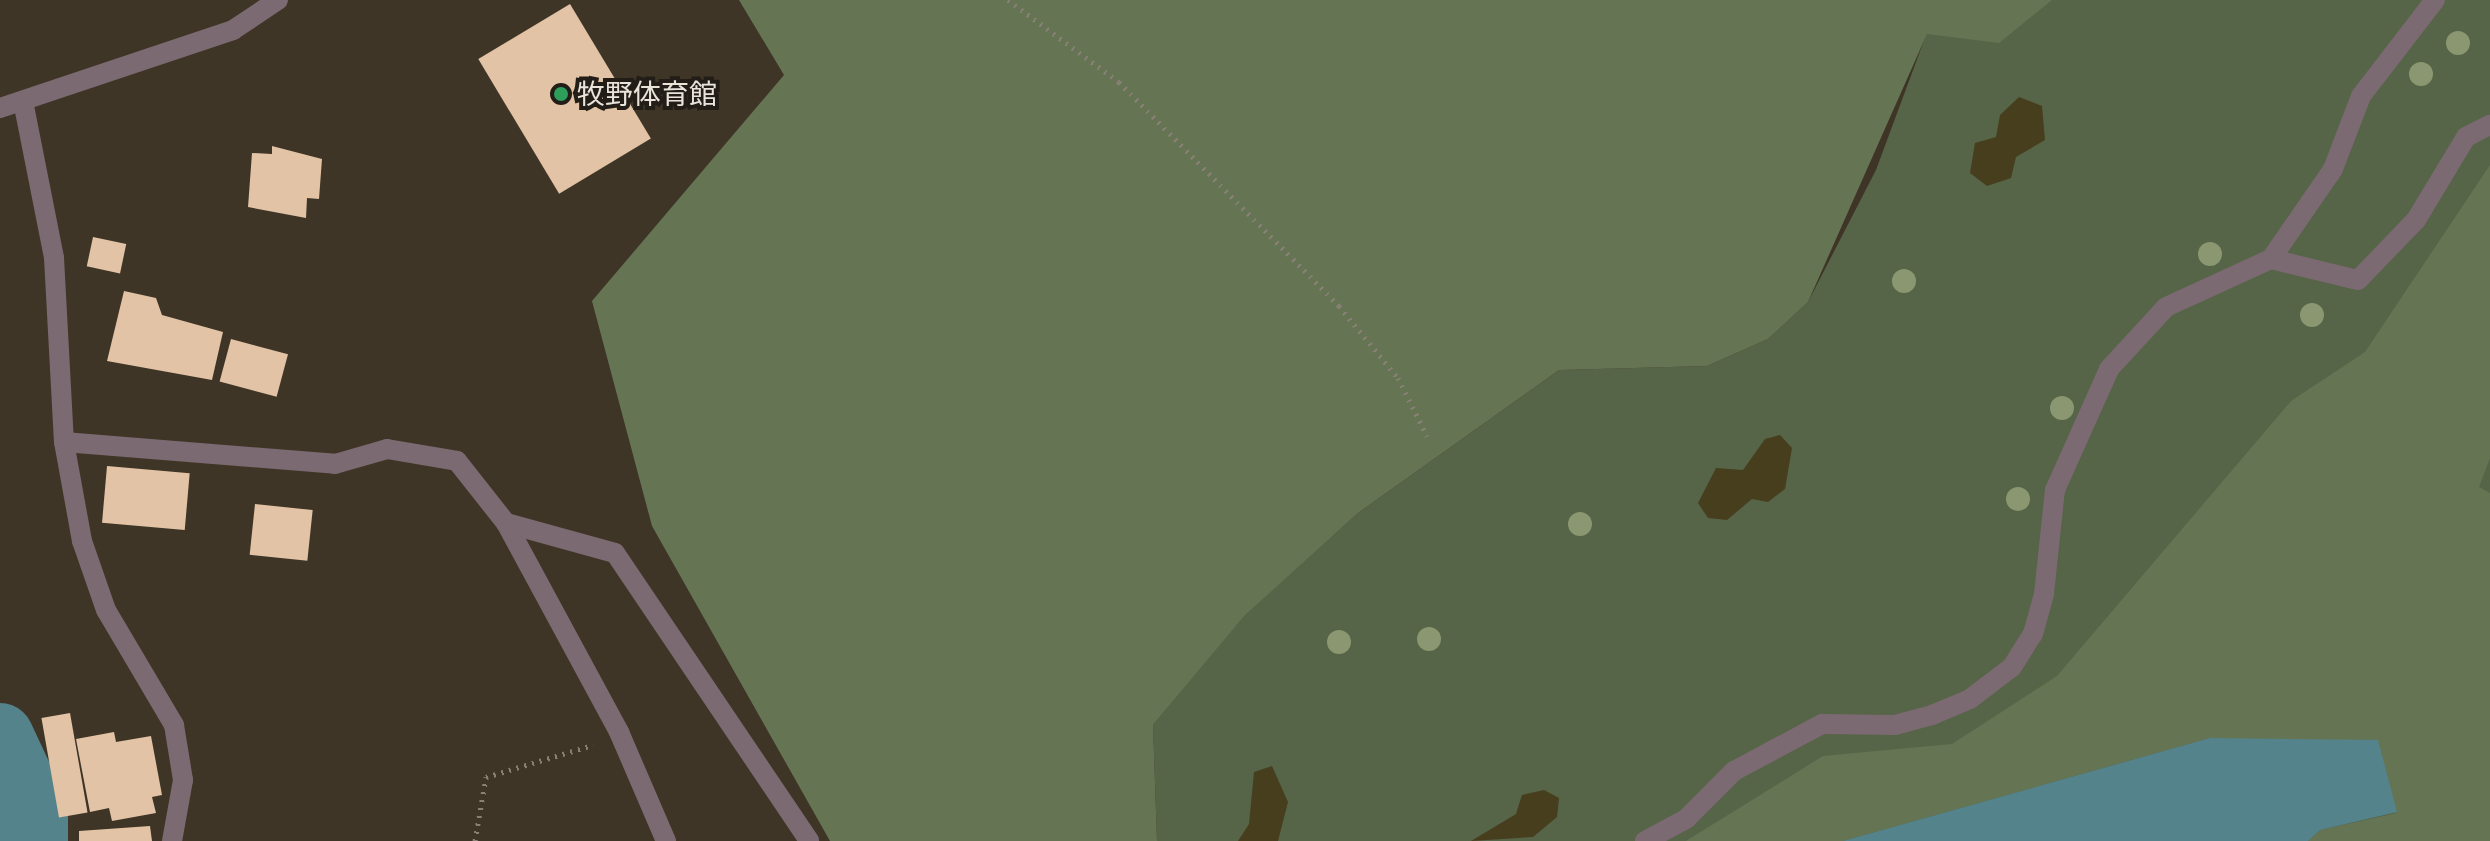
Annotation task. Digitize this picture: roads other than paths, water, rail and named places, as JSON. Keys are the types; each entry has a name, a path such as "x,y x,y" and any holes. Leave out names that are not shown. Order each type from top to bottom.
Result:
{"street":[{"path":"0,108 233,30 278,0"},
{"path":"1645,841 1686,819 1734,771 1822,724 1895,725 1932,715 1970,699 2012,667 2033,634 2044,594 2055,490 2109,369 2166,307 2271,259 2333,169 2361,96 2435,0"},
{"path":"23,101 54,258 64,442 82,541 106,610 174,725 183,780 172,841"},
{"path":"2271,259 2358,280 2416,220 2466,137 2490,125"},
{"path":"64,442 335,464 387,449 457,461 506,523 619,732 666,841"},
{"path":"506,523 615,553 809,841"}],"water":[{"path":"2210,738 2378,740 2397,812 2320,830 2308,841 1843,841"}],"waterway":[{"path":"0,737 34,810 34,841"}],"place":[{"name":"牧野体育館","path":"561,94"}]}
